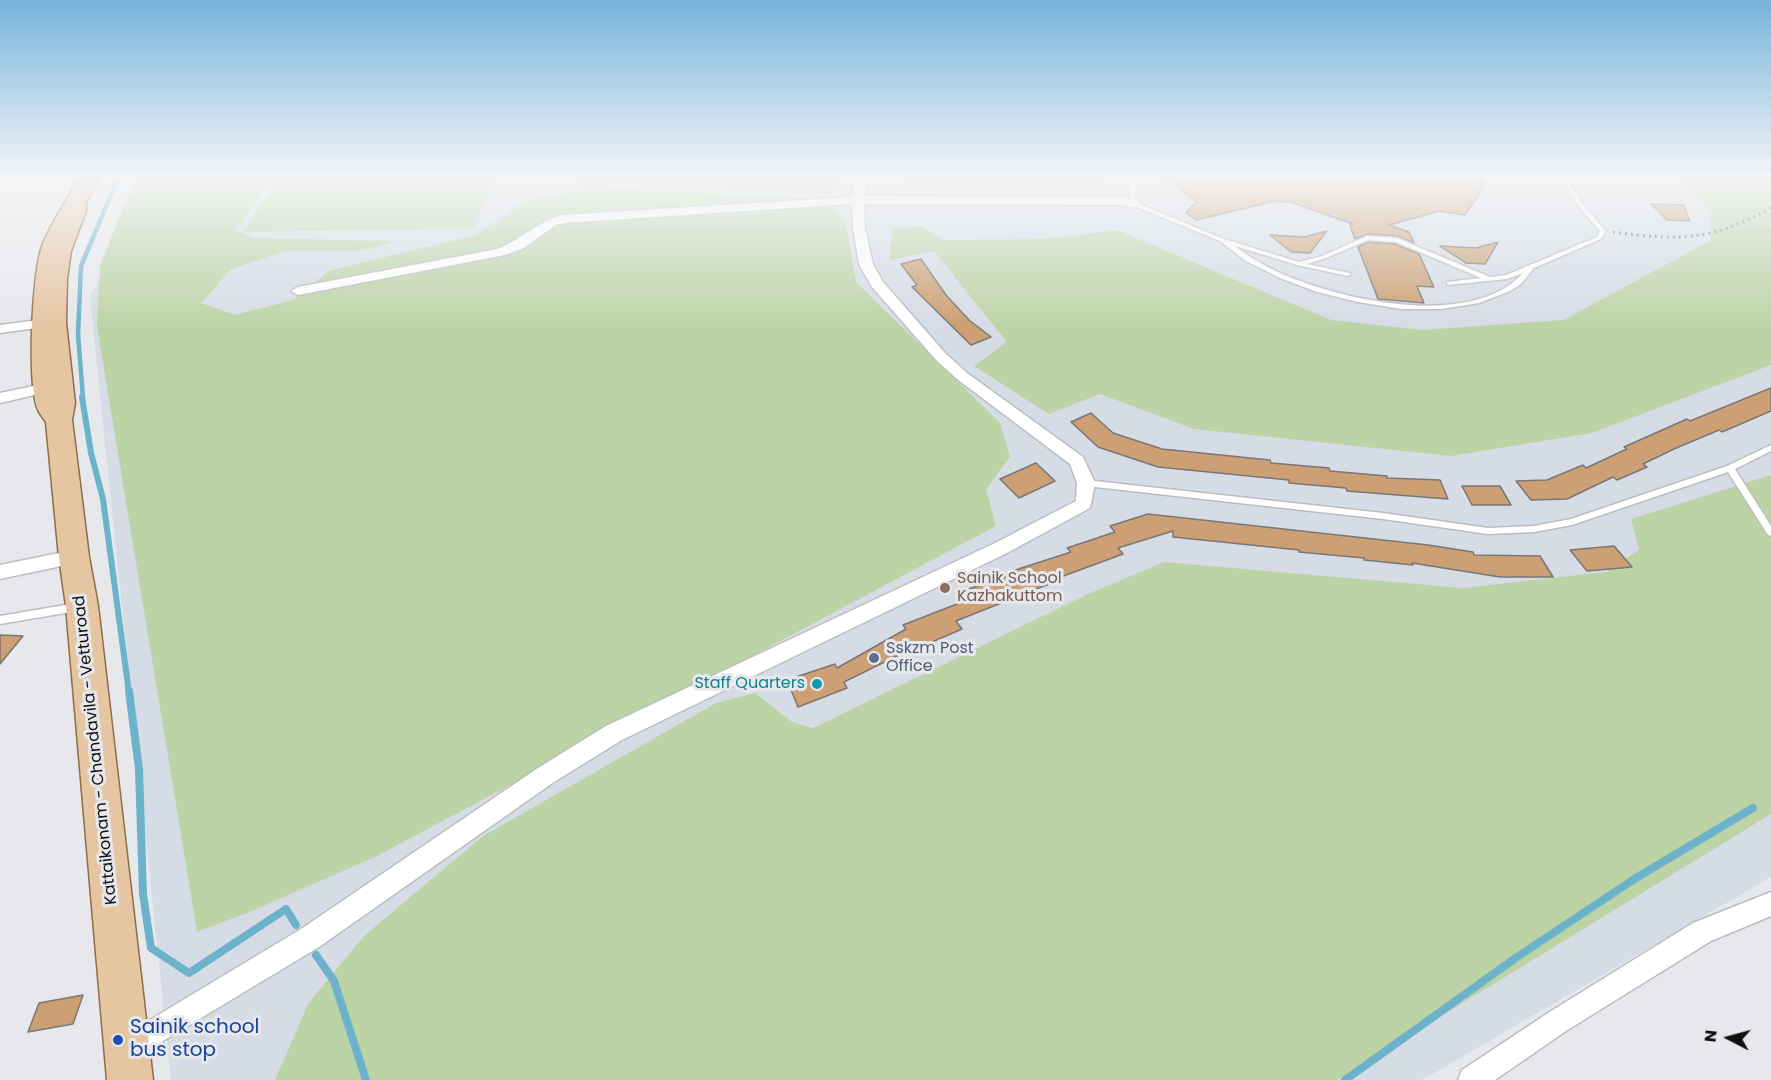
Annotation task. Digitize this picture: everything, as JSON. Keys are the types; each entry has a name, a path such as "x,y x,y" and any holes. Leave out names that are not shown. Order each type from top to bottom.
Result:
{"main road":[{"name":"Kattaikonam - Chandavila - Vetturoad","path":"64,224 49,258 45,292 46,323 53,404 82,606 129,1064"},
{"name":"Kattaikonam - Chandavila - Vetturoad","path":"53,404 62,403 54,323 56,279 60,251 71,224"}],"street":[{"path":"298,291 501,252 525,242 549,224"},
{"path":"129,1064 546,775 614,733 1001,548 1084,504 1086,483 1077,461 941,357 877,284 866,264 859,224"},
{"path":"0,329 46,323"},
{"path":"0,398 53,404"},
{"path":"0,572 74,557"},
{"path":"1472,1080 1557,1022 1702,933 1771,904"}],"lane":[{"path":"1184,224 1222,240 1299,264 1348,274"},
{"path":"1449,283 1507,277 1599,238 1603,231 1597,224"},
{"path":"1299,264 1324,257 1367,238 1397,240 1491,279"},
{"path":"1222,240 1240,256 1294,282 1362,301 1402,306 1436,307 1491,297 1510,289 1532,267"},
{"path":"1086,483 1383,516 1488,531 1534,529 1572,522 1730,468 1771,448"},
{"path":"1730,468 1771,533"},
{"path":"0,621 82,606"}],"path":[{"path":"1603,231 1646,237 1703,236 1742,224"}],"shaded area":[{"name":"Sainik School Kazhakuttom","path":"122,224 1771,224 1771,877 1422,1080 171,1080 90,298"}],"green space":[{"path":"117,224 239,224 235,230 254,238 393,241 367,250 285,251 231,269 201,303 235,315 293,300 329,271 476,235 492,224 846,224 856,282 1000,423 1010,457 986,489 996,526 377,856 252,911 197,932 97,326 100,265"},
{"path":"248,224 475,224 473,228 243,232"},
{"path":"1710,224 1771,224 1771,365 1592,433 1451,456 1194,429 1100,394 1049,414 974,366 1007,342 934,251 890,260 892,228 919,226 944,240 1046,239 1117,230 1331,320 1422,330 1564,320 1711,240"},
{"path":"1771,475 1771,814 1337,1080 275,1080 308,1004 364,936 483,836 716,703 755,693 792,722 813,728 1088,594 1164,562 1463,588 1605,572 1639,550 1631,519"}],"building":[{"path":"1391,224 1389,225 1409,232 1414,243 1397,236 1367,234 1355,239 1350,225"},
{"path":"1327,231 1310,253 1291,252 1270,235 1304,237"},
{"path":"1368,242 1395,244 1419,254 1434,287 1417,286 1424,303 1378,299 1358,247"},
{"path":"1498,242 1485,264 1466,263 1440,246 1476,248"},
{"path":"921,259 946,295 969,320 991,337 971,345 912,287 917,285 901,264"},
{"path":"1771,388 1771,411 1674,449 1643,464 1647,467 1617,480 1613,477 1567,499 1531,500 1516,481 1547,480 1583,465 1586,468 1627,449 1624,447 1687,419 1690,421"},
{"path":"1091,413 1113,433 1162,449 1270,460 1271,463 1329,468 1330,471 1387,476 1387,478 1440,480 1448,499 1347,491 1346,488 1289,483 1289,480 1158,467 1098,447 1071,422"},
{"path":"1036,463 1055,481 1019,498 1000,479"},
{"path":"1462,486 1500,486 1511,505 1472,505"},
{"path":"1148,514 1428,545 1473,552 1474,555 1540,556 1553,577 1500,577 1412,563 1413,565 1173,537 1173,531 1118,548 1123,554 1058,578 1059,580 956,621 962,629 918,648 917,646 844,682 847,688 798,707 787,680 835,664 837,668 906,629 903,625 962,602 956,593 1005,577 1003,574 1071,552 1067,548 1115,532 1110,526"},
{"path":"1614,546 1632,567 1587,571 1570,550"},
{"path":"0,635 23,636 0,664"},
{"path":"83,995 73,1024 28,1032 39,1003"}],"waterway":[{"path":"83,398 78,334 81,266 99,224"},
{"path":"82,397 91,453 103,499 129,693"},
{"path":"129,691 139,769 143,894 151,948 189,973 286,909 296,925"},
{"path":"1345,1080 1517,957 1636,878 1753,808"},
{"path":"316,955 334,981 366,1080"}],"place":[{"name":"Sainik School Kazhakuttom","path":"945,588"},
{"name":"Sskzm Post Office","path":"874,658"},
{"name":"Staff Quarters","path":"817,684"},
{"name":"Sainik school bus stop","path":"118,1040"}]}
